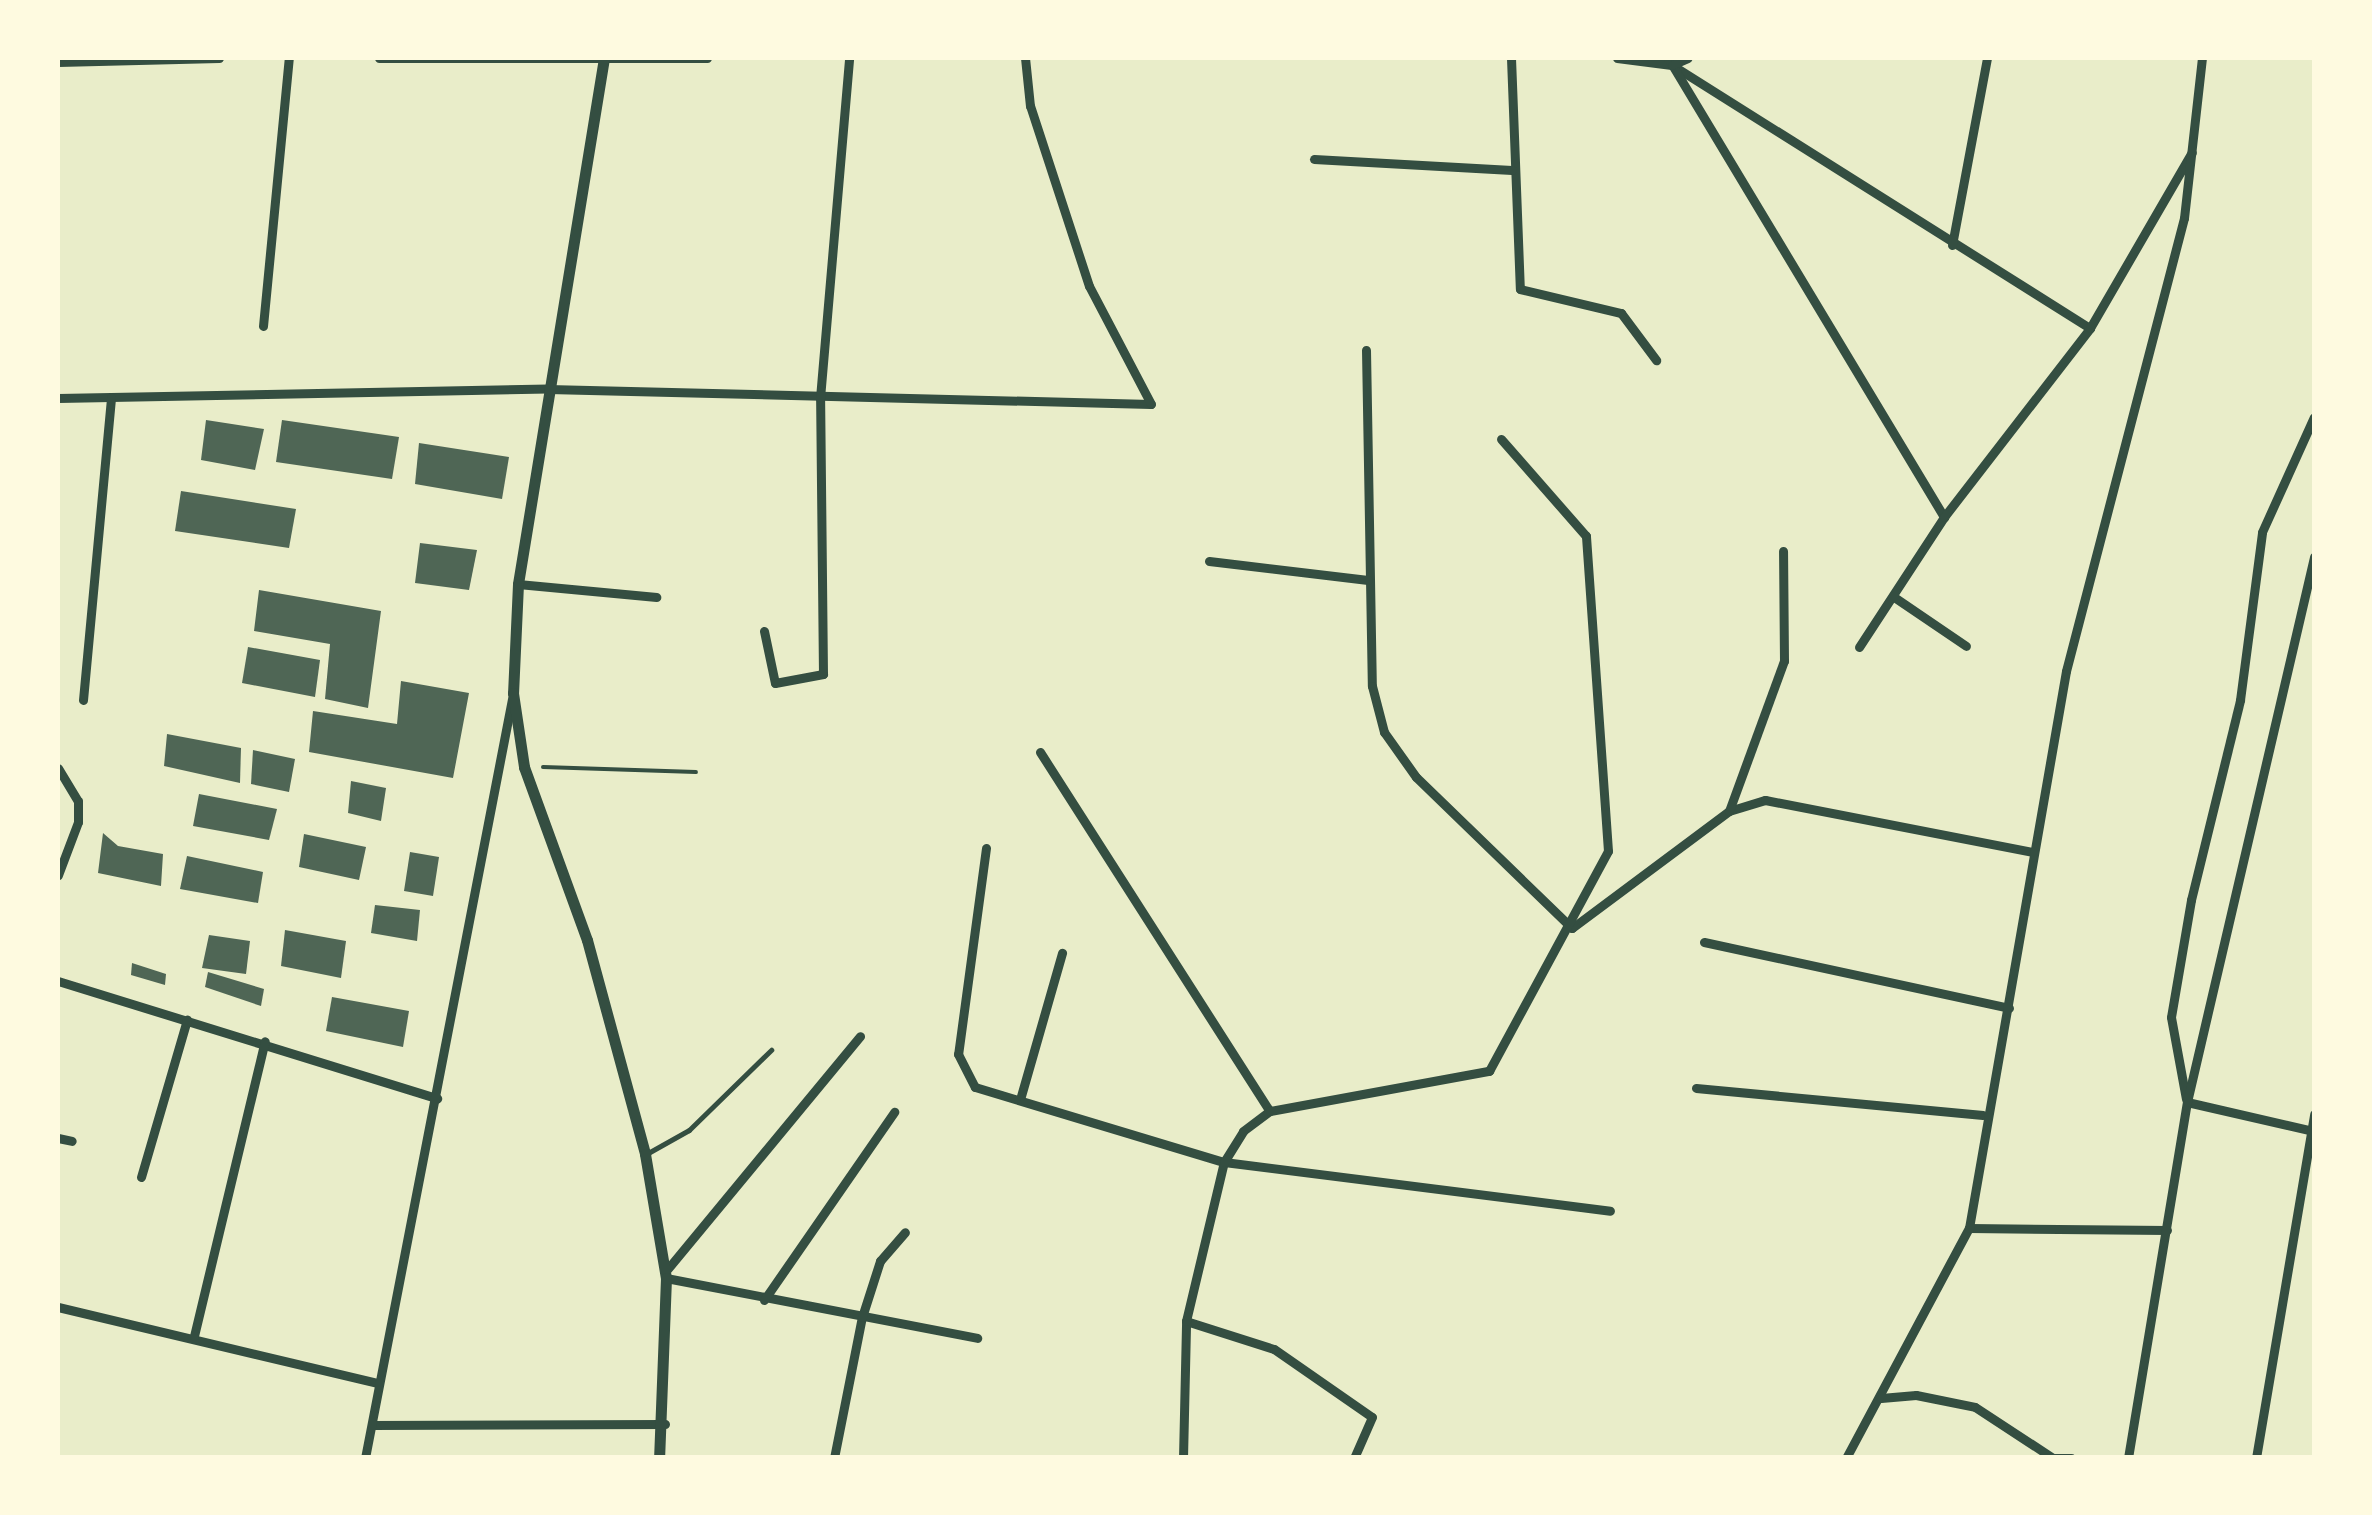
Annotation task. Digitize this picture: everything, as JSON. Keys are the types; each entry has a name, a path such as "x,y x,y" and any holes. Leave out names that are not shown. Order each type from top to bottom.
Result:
{"street":[{"path":"58,62 219,58"},
{"path":"263,326 289,58"},
{"path":"379,58 707,58"},
{"path":"764,630 775,684 815,682 824,660 820,398 849,58"},
{"path":"58,398 548,389 1151,404 1089,286 1030,106 1025,58"},
{"path":"1512,58 1512,170 1520,289 1622,312 1656,360"},
{"path":"1616,58 1688,58"},
{"path":"1952,245 1987,58"},
{"path":"1846,1458 1969,1228 1983,1115 2009,1008 2032,852 2066,672 2195,146 2202,58"},
{"path":"365,1458 513,694 518,584 604,60"},
{"path":"1670,61 1952,245 2090,328"},
{"path":"1670,61 1944,518"},
{"path":"1859,647 1944,518 2090,328 2195,146"},
{"path":"1314,158 1512,170"},
{"path":"1366,350 1372,686 1384,732 1416,777 1572,928"},
{"path":"83,700 111,397"},
{"path":"2187,1102 2171,1017 2191,900 2240,700 2262,532 2314,417"},
{"path":"1184,1458 1186,1321 1224,1162 1270,1111 1475,1080 1498,1058 1572,928 1612,830 1586,536 1501,439"},
{"path":"1729,811 1784,661 1783,552"},
{"path":"2128,1458 2187,1102 2314,557"},
{"path":"1209,561 1368,580"},
{"path":"518,584 656,597"},
{"path":"1894,597 1966,646"},
{"path":"513,694 524,767 593,959 645,1154 665,1275 666,1424 659,1458"},
{"path":"1040,752 1270,1111"},
{"path":"58,768 72,787 78,822 58,875"},
{"path":"58,782 72,787"},
{"path":"1572,928 1729,811 1803,802 2032,852"},
{"path":"986,848 960,1073 975,1087 1022,1096 1224,1162 1610,1211"},
{"path":"1704,942 2009,1008"},
{"path":"1022,1096 1062,953"},
{"path":"58,981 265,1041 437,1098"},
{"path":"142,1177 187,1020"},
{"path":"665,1275 860,1036"},
{"path":"194,1336 265,1041"},
{"path":"1696,1088 1983,1115"},
{"path":"2187,1102 2312,1130"},
{"path":"764,1300 894,1112"},
{"path":"2256,1458 2314,1114"},
{"path":"58,1138 72,1141"},
{"path":"1969,1228 2168,1230"},
{"path":"834,1458 862,1317 880,1261 905,1232"},
{"path":"665,1275 764,1300 977,1338"},
{"path":"58,1307 194,1336 378,1383"},
{"path":"1186,1321 1274,1349 1372,1417 1354,1458"},
{"path":"1881,1398 1916,1394 1976,1407 2054,1458 2072,1458"},
{"path":"372,1424 666,1424"}],"lane":[{"path":"645,1154 690,1130 771,1050"}],"path":[{"path":"524,767 696,772"}],"building":[{"path":"206,420 264,429 255,470 201,460"},
{"path":"282,420 399,437 392,479 276,462"},
{"path":"419,443 509,457 502,499 415,484"},
{"path":"181,491 296,509 289,548 175,531"},
{"path":"420,543 477,550 469,590 415,583"},
{"path":"259,590 381,611 368,708 325,699 330,644 254,631"},
{"path":"248,647 320,660 315,697 242,683"},
{"path":"401,681 469,693 453,778 309,752 313,711 397,724"},
{"path":"167,734 241,748 240,783 164,766"},
{"path":"253,750 295,759 289,792 251,784"},
{"path":"351,781 386,788 381,821 348,813"},
{"path":"199,794 277,809 269,840 193,826"},
{"path":"103,833 118,846 163,854 161,886 98,873"},
{"path":"304,834 366,847 359,880 299,867"},
{"path":"410,852 439,857 433,896 404,891"},
{"path":"187,856 263,872 258,903 180,889"},
{"path":"375,905 420,910 417,941 371,933"},
{"path":"285,930 346,941 341,978 281,966"},
{"path":"209,935 250,941 246,974 202,968"},
{"path":"132,963 166,974 165,985 131,975"},
{"path":"208,972 264,989 261,1006 205,987"},
{"path":"332,997 409,1011 403,1047 326,1031"}]}
